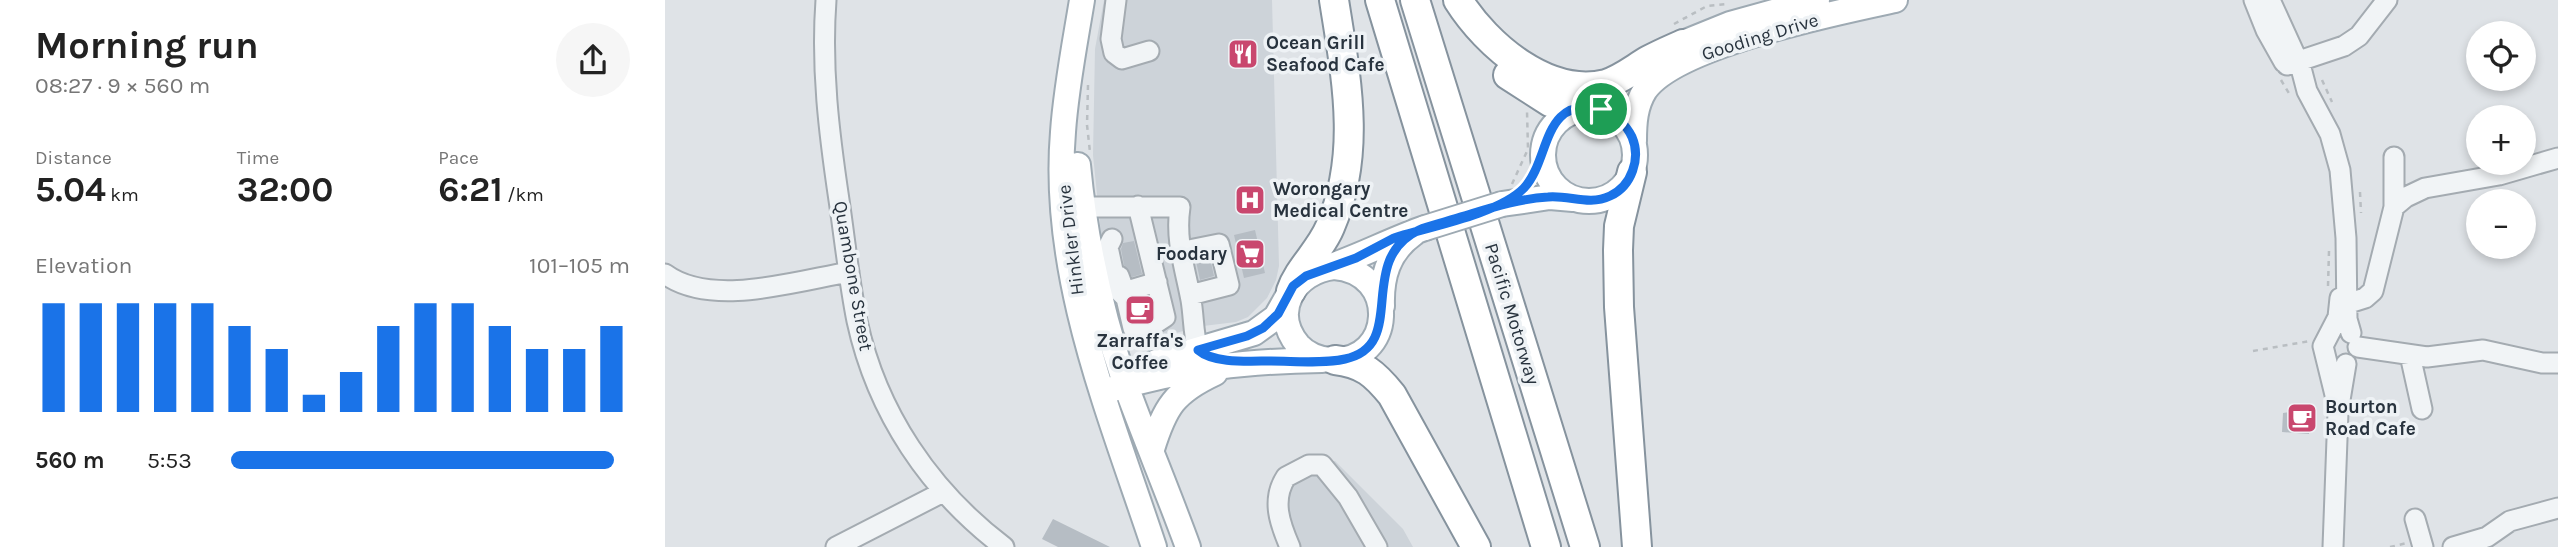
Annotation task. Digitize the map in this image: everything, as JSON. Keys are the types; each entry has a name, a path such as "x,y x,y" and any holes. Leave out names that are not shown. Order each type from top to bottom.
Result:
{"highway":[{"path":"1290,292 1324,241 1338,206 1347,166 1350,117 1334,0"},
{"name":"Pacific Motorway","path":"1380,0 1546,547"},
{"name":"Pacific Motorway","path":"1415,0 1585,547"},
{"path":"1455,0 1500,48 1542,76 1565,85 1591,86 1613,81 1683,44"},
{"path":"1455,0 1474,40 1504,72 1542,98 1580,109"},
{"path":"1632,172 1619,226 1618,250 1619,307 1637,547"},
{"path":"1333,360 1366,368 1392,395 1476,547"}],"main road":[{"name":"Hinkler Drive","path":"1082,0 1063,132 1073,207 1100,298 1113,382"},
{"name":"Gooding Drive","path":"1634,142 1635,117 1644,92 1659,77 1685,61 1732,41 1895,0"},
{"name":"Gooding Drive","path":"1580,109 1618,95 1683,44 1730,24 1805,2"},
{"path":"1113,382 1198,350 1247,336 1263,328 1278,314 1290,292 1306,276 1356,258 1394,238 1504,200 1551,197 1595,201 1611,196 1622,188 1632,172 1634,142 1626,127 1614,116 1601,109 1580,109 1556,121 1547,135 1531,179 1504,200"},
{"path":"1543,151 1543,163 1552,183 1563,194 1577,200"},
{"path":"1113,382 1235,364 1333,360 1355,355 1369,345 1378,332 1387,264 1403,242 1422,229"},
{"path":"1324,268 1346,268 1364,277 1376,292 1382,311"},
{"path":"1290,292 1288,319 1296,341 1314,356 1333,360"},
{"path":"1198,350 1210,357 1267,361"},
{"path":"1152,449 1160,423 1175,398 1191,385 1235,364"},
{"path":"1113,382 1152,449 1188,547"},
{"path":"1113,382 1154,547"}],"street":[{"name":"Quambone Street","path":"826,0 823,39 824,90 849,272 858,323 870,367 883,397 923,469 980,528 1004,547"},
{"path":"1116,0 1111,39 1114,52 1122,59 1149,51"},
{"path":"2254,0 2266,30 2302,98 2330,134 2340,170 2338,317 2319,338"},
{"path":"2270,0 2286,65"},
{"path":"2286,65 2344,46 2359,36 2388,0"},
{"path":"2346,304 2365,298 2373,291 2394,207 2394,157"},
{"path":"2394,207 2406,197 2425,188 2499,175 2558,158"},
{"path":"1137,206 1157,282 1165,317 1142,332 1133,328 1126,298 1117,289 1108,247 1115,238 1123,287 1138,290 1157,282"},
{"path":"1073,207 1180,206 1179,253 1198,350"},
{"path":"2337,362 2355,358 2338,242"},
{"path":"1179,253 1219,244 1229,285 1189,295"},
{"path":"665,274 702,289 733,291 849,272"},
{"path":"2319,338 2338,330 2354,340 2410,355 2427,357 2483,350 2542,363 2558,363"},
{"path":"2319,338 2337,362 2333,547"},
{"path":"2410,355 2422,409"},
{"path":"1290,547 1278,517 1282,482 1297,471 1318,464 1322,465 1348,497 1377,547"},
{"path":"836,547 943,492"},
{"path":"2453,547 2487,537 2510,520 2558,508"},
{"path":"2415,519 2423,547"}],"path":[{"path":"2286,65 2302,98"},
{"path":"1504,200 1528,149 1527,103"},
{"path":"2327,298 2338,242"},
{"path":"2253,351 2319,338"}],"shaded area":[{"path":"1104,0 1272,0 1279,266 1276,280 1267,298 1248,317 1236,322 1140,339 1121,317 1101,234 1093,155 1095,49"},
{"path":"1335,461 1403,529 1413,547 1285,547 1277,525 1296,467"}],"building":[{"name":"Foodary","path":"1255,230 1265,273 1244,278 1234,235"},
{"path":"1134,241 1142,274 1132,277 1124,265 1121,249 1123,243"},
{"path":"1210,258 1214,276 1200,280 1196,261"},
{"path":"2295,405 2310,405 2309,434 2282,432 2283,413 2295,411"},
{"path":"1053,519 1110,547 1058,547 1042,539"}],"place":[{"name":"Ocean Grill Seafood Cafe","path":"1243,54"},
{"name":"Worongary Medical Centre","path":"1250,200"},
{"name":"Foodary","path":"1250,254"},
{"name":"Zarraffa's Coffee","path":"1140,310"},
{"name":"Bourton Road Cafe","path":"2302,418"}],"route":[{"path":"1601,109 1577,110 1556,121 1549,130 1534,175 1521,191 1504,204 1400,236 1394,238 1356,258 1310,274 1293,286 1278,314 1263,328 1247,336 1198,350 1210,357 1267,361 1335,360 1350,358 1360,353 1376,337 1382,321 1382,289 1387,264 1400,245 1414,233 1504,204 1555,197 1595,201 1611,196 1622,188 1634,167 1634,142 1622,123 1601,109"}]}
